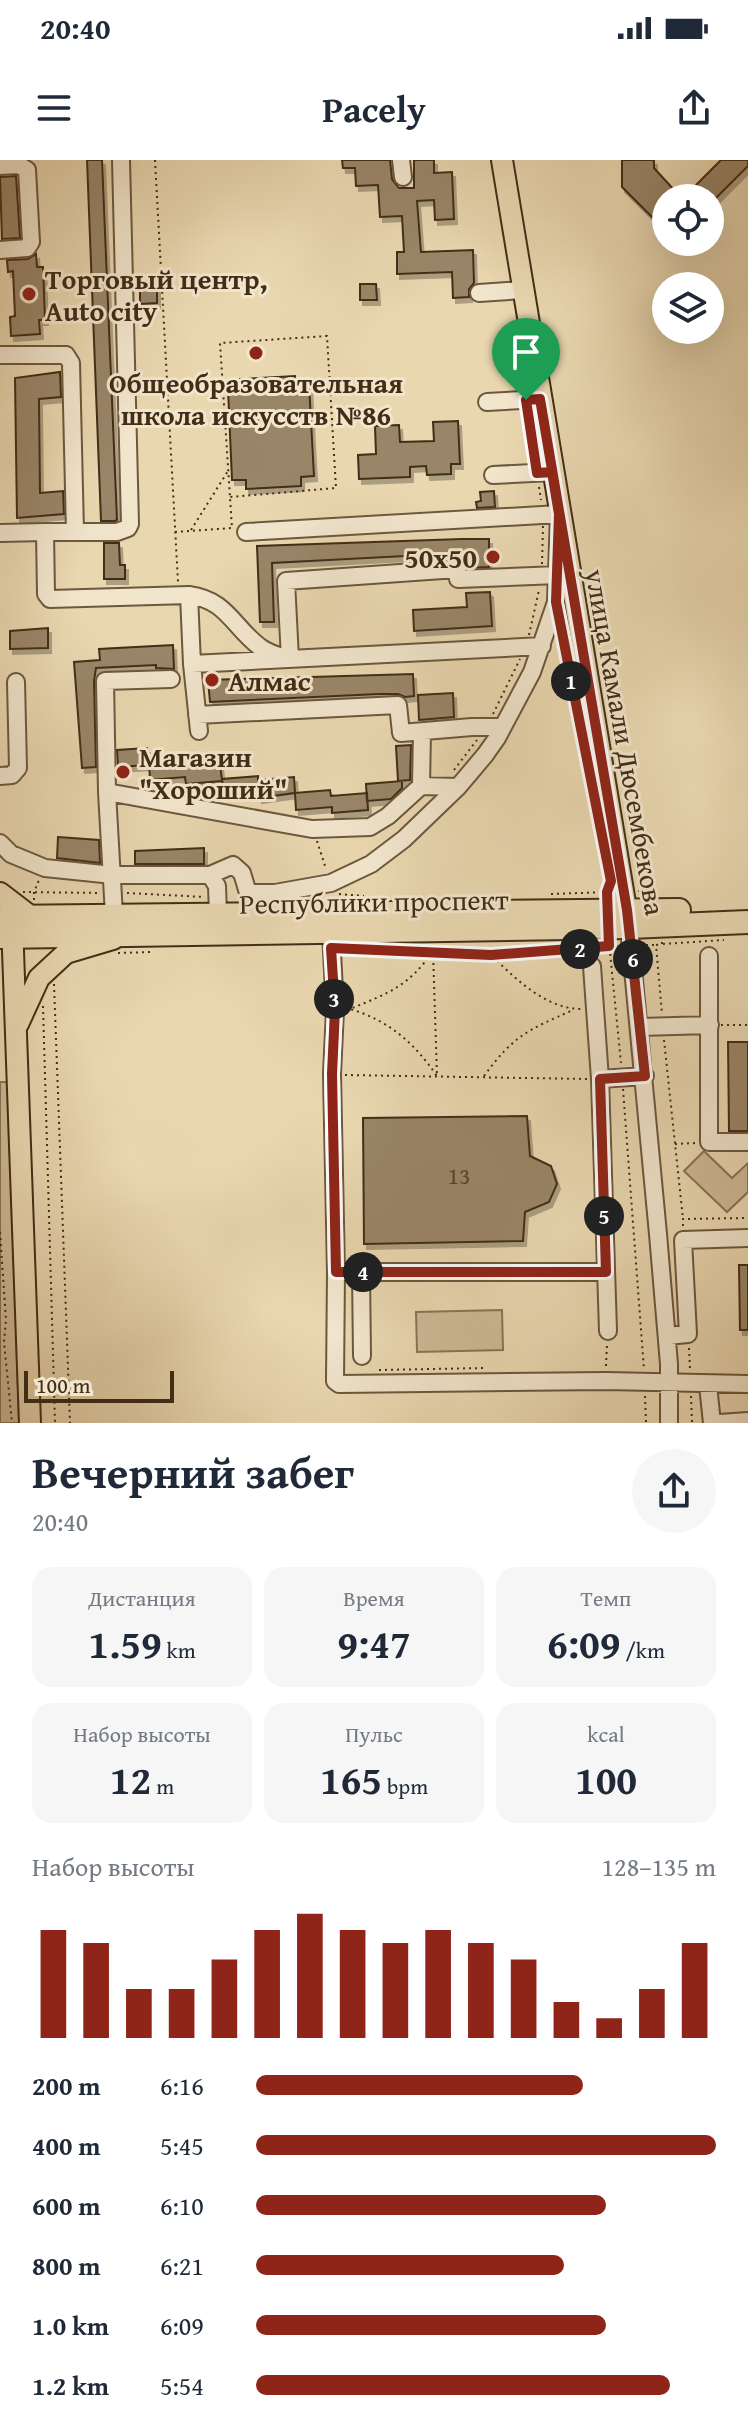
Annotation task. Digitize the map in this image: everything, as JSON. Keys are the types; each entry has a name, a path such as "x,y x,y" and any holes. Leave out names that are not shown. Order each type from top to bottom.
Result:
{"highway":[{"name":"Республики проспект","path":"11,925 126,935 331,940 617,923 748,908"},
{"name":"Республики проспект","path":"11,925 114,915 218,914 617,923 741,931"}],"main road":[{"name":"улица Камали Дюсембекова","path":"502,160 540,399 551,514 617,923"},
{"path":"0,893 11,925 16,1032 9,1076 30,1423"},
{"path":"16,1032 39,978 66,953 126,935"}],"street":[{"path":"0,533 117,532 130,524 121,160"},
{"path":"0,166 19,165 27,170 31,242 27,248 0,250"},
{"path":"479,293 523,290"},
{"path":"0,355 66,355 71,363 75,532"},
{"path":"487,402 540,399"},
{"path":"493,475 545,472"},
{"path":"0,843 11,854 45,868 214,880 248,893 275,893 331,883 371,864 404,839 450,787 485,755 494,727 532,672 534,647 556,602 550,575 551,514 246,532"},
{"path":"45,532 46,594 50,599 184,595 211,601 225,610 259,647 290,659"},
{"path":"290,659 286,581 457,569 458,579 550,575"},
{"path":"184,595 198,723 398,705 401,733 494,727"},
{"path":"192,664 534,647"},
{"path":"114,915 105,681 171,679"},
{"path":"0,776 12,775 18,768 16,682"},
{"path":"107,792 312,829 370,827 421,786 422,732"},
{"path":"421,786 450,787"},
{"path":"214,880 233,865 242,873 248,893"},
{"path":"214,880 218,914"},
{"name":"улица Камали Дюсембекова","path":"617,923 640,1027 667,1336 669,1423"},
{"path":"331,940 335,1010 332,1074 335,1381 339,1384 748,1384"},
{"path":"709,956 709,1142 748,1142"},
{"path":"592,966 600,1079 608,1331"},
{"path":"640,1027 710,1025"},
{"path":"600,1079 645,1076"},
{"path":"667,1336 688,1334 683,1240 748,1238"},
{"path":"336,1272 606,1272"},
{"path":"361,1272 362,1356"},
{"path":"708,1385 712,1423"},
{"path":"719,1423 748,1421"}],"path":[{"path":"155,160 175,532 184,595"},
{"path":"175,532 232,528 220,343 327,336 336,488 230,497"},
{"path":"450,787 494,727 534,647 550,575 551,514 545,472 530,429"},
{"path":"190,531 228,470"},
{"path":"556,602 577,710"},
{"path":"312,829 331,883"},
{"path":"617,923 622,1077 646,1423"},
{"path":"331,940 491,955 617,923 656,945 683,1240"},
{"path":"662,944 741,931"},
{"path":"109,954 154,951"},
{"path":"433,951 418,973 394,991 350,1009 395,1029 418,1050 437,1076"},
{"path":"433,951 437,1076"},
{"path":"491,955 524,987 574,1009 595,1009"},
{"path":"54,976 70,1423"},
{"path":"43,999 55,1423"},
{"path":"483,1078 504,1049 520,1035 574,1009"},
{"path":"710,1025 748,1025"},
{"path":"332,1074 600,1079"},
{"path":"675,1144 709,1142"},
{"path":"683,1219 748,1218"},
{"path":"0,1232 6,1320 4,1342 12,1423"},
{"path":"606,1370 608,1331"}],"shaded area":[{"path":"0,1082 8,1082 19,1423 0,1423"},
{"path":"704,1151 732,1178 748,1163 748,1192 727,1212 684,1171"},
{"path":"502,1310 503,1350 417,1352 416,1312"}],"building":[{"path":"87,160 102,160 115,521 101,521"},
{"path":"342,160 390,160 392,179 399,188 414,188 414,160 434,160 434,173 452,172 454,219 435,220 434,200 417,201 421,252 473,250 474,283 469,289 469,297 453,298 452,272 397,274 397,252 404,252 402,216 380,217 378,185 356,186 355,168 343,168"},
{"path":"622,160 654,160 654,168 669,184 652,184 652,217 622,187"},
{"path":"721,160 748,160 748,166 724,190 724,184 697,184"},
{"path":"16,176 20,238 2,239 0,177"},
{"name":"Торговый центр, Auto city","path":"36,254 37,267 43,267 45,320 39,320 40,334 11,336 10,317 15,316 13,271 8,272 7,260 28,259"},
{"path":"360,284 376,284 377,300 360,300"},
{"path":"157,287 157,303 140,304 140,288"},
{"path":"60,372 61,397 39,399 40,493 63,491 64,514 17,518 15,378"},
{"path":"295,376 296,384 309,384 314,476 301,477 301,486 246,489 246,480 232,480 228,389 240,388 240,379"},
{"path":"458,421 460,464 451,464 451,474 427,475 426,466 410,467 410,477 359,479 358,455 376,454 375,426 399,425 400,442 434,441 433,422"},
{"path":"494,491 495,507 477,508 476,502 481,501 480,492"},
{"path":"489,539 489,567 468,568 467,558 462,558 462,553 272,563 274,622 260,622 257,546"},
{"path":"104,543 119,543 120,565 125,565 125,579 104,579"},
{"path":"490,592 492,626 414,631 413,610 467,607 466,593"},
{"path":"48,628 48,648 10,649 10,631"},
{"path":"173,645 174,669 156,668 156,665 96,668 96,767 82,768 74,662 100,660 99,649"},
{"path":"413,674 414,696 405,697 379,694 210,702 208,680"},
{"path":"453,693 454,717 419,720 418,695"},
{"path":"411,745 410,780 398,781 396,746"},
{"path":"147,748 149,765 118,767 117,750"},
{"path":"184,760 184,767 220,764 222,781 186,784 185,777 150,780 149,763"},
{"path":"258,776 258,780 294,777 295,793 259,798 259,793 224,796 222,779"},
{"path":"402,781 402,788 391,799 367,801 366,784"},
{"path":"330,790 331,796 367,793 368,810 332,813 332,807 296,810 295,793"},
{"path":"58,837 99,840 100,863 57,858"},
{"path":"204,848 204,864 135,864 135,851"},
{"path":"728,1042 748,1042 748,1131 729,1131"},
{"path":"527,1116 530,1156 551,1166 557,1184 549,1202 525,1212 523,1241 364,1244 363,1118"},
{"path":"739,1265 748,1265 748,1330 740,1330"}],"place":[{"name":"Торговый центр, Auto city","path":"29,294"},
{"name":"Общеобразовательная школа искусств №86","path":"256,353"},
{"name":"50х50","path":"493,557"},
{"name":"Алмас","path":"212,680"},
{"name":"Магазин \"Хороший\"","path":"123,772"}],"route":[{"path":"540,399 627,910 645,1076 600,1079 606,1272 336,1272 332,1074 335,1010 331,948 491,955 609,946 607,892 611,881 556,602 559,514 552,472 537,473 526,400 540,399"}]}
